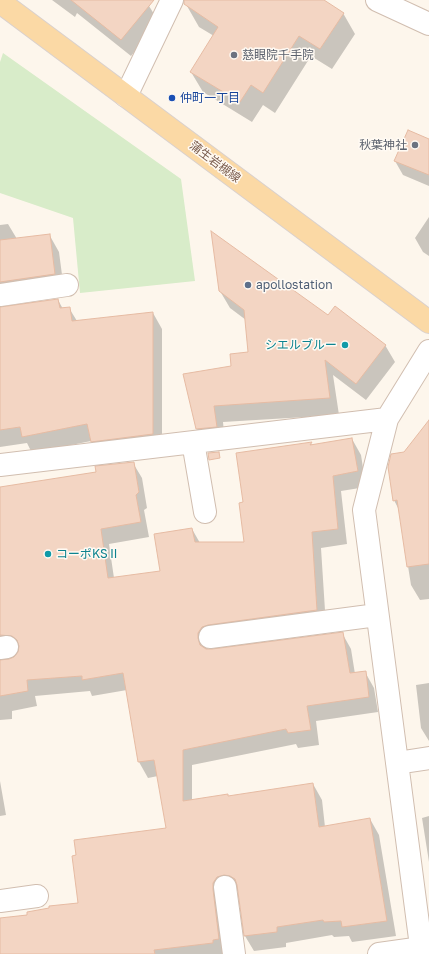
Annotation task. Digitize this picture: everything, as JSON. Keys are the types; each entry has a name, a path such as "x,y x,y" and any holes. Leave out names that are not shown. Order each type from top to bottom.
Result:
{"main road":[{"name":"蒲生岩槻線","path":"0,2 429,322"}],"street":[{"path":"126,96 172,0"},
{"path":"377,0 429,24"},
{"path":"0,295 67,285"},
{"path":"379,954 424,950 420,866 397,764 364,510 387,419 429,350"},
{"path":"0,465 387,419"},
{"path":"193,442 205,512"},
{"path":"210,637 378,615"},
{"path":"397,764 429,758"},
{"path":"225,887 234,954"},
{"path":"0,901 37,896"}],"green space":[{"path":"3,53 181,179 195,281 80,293 73,218 0,193 0,62"}],"building":[{"path":"71,0 154,0 121,40"},
{"path":"184,0 324,0 344,13 320,49 299,36 263,93 251,85 240,102 190,72 218,27 184,4"},
{"name":"秋葉神社","path":"408,130 429,139 429,175 394,161"},
{"path":"211,231 328,315 335,306 386,345 356,384 325,360 330,398 214,406 217,427 196,429 183,374 231,366 230,354 248,352 244,310 219,291"},
{"path":"50,234 55,274 0,282 0,240"},
{"path":"58,299 60,308 70,307 72,321 153,312 153,434 91,442 87,424 22,437 20,427 0,430 0,307"},
{"path":"429,420 429,564 407,567 397,500 393,501 388,467 391,454 404,452"},
{"path":"352,438 358,471 333,476 338,529 312,532 317,610 208,625 202,627 198,633 198,638 200,645 206,649 212,649 343,632 350,673 366,671 369,697 307,706 311,730 288,733 286,729 183,750 183,801 228,794 228,796 313,783 319,827 370,818 387,921 342,927 341,921 324,922 323,920 277,927 277,932 244,936 237,885 235,879 224,875 217,877 213,883 219,939 213,940 213,943 154,950 155,954 0,954 0,918 27,915 27,912 49,908 49,906 78,903 72,856 76,855 74,840 166,828 154,760 138,762 123,673 82,680 82,676 27,680 28,691 0,696 0,660 14,657 18,652 19,646 17,640 12,636 0,635 0,487 96,472 95,466 134,462 139,492 136,495 141,522 101,529 108,578 160,571 154,534 192,528 195,542 244,542 239,503 243,502 236,453 312,442 310,445"},
{"path":"219,452 220,458 209,460 208,453"}],"place":[{"name":"慈眼院千手院","path":"234,55"},
{"name":"仲町一丁目","path":"172,98"},
{"name":"秋葉神社","path":"415,145"},
{"name":"apollostation","path":"248,285"},
{"name":"シエルブルー","path":"345,345"},
{"name":"コーポKSⅡ","path":"48,554"}]}
